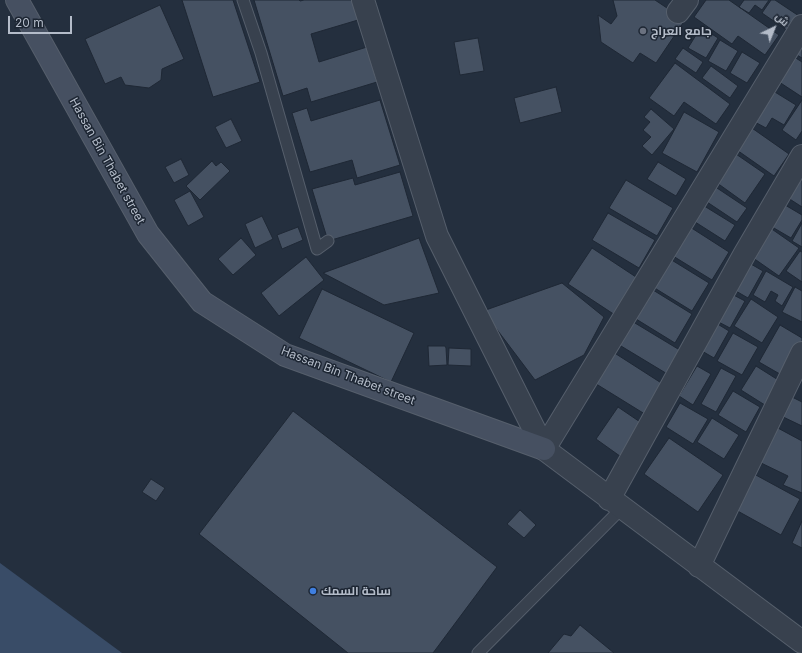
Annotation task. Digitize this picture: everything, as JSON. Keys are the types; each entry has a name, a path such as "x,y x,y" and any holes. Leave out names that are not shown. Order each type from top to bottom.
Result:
{"street":[{"path":"362,0 437,236 544,450 802,642"},
{"name":"Hassan Bin Thabet street","path":"19,4 148,234 202,302 285,355 544,450"},
{"path":"544,450 802,26"},
{"path":"615,503 744,255 802,156"},
{"path":"699,566 802,353"}],"lane":[{"path":"243,0 261,53 318,249 328,241"},
{"path":"478,653 615,503"}],"water":[{"path":"0,563 122,653 0,653"}],"building":[{"path":"182,0 233,0 260,82 213,97"},
{"path":"254,0 352,0 358,20 311,34 319,62 367,47 377,82 311,102 307,88 283,96"},
{"path":"613,0 655,0 685,20 656,63 640,53 633,63 601,42 598,15 611,24 617,16"},
{"path":"706,0 729,0 779,35 765,55 738,36 732,44 694,17"},
{"path":"744,0 769,0 762,10 755,5 749,13 739,7"},
{"path":"771,0 775,0 802,18 791,33 762,13"},
{"path":"160,5 184,59 162,69 161,80 149,88 125,85 121,77 105,84 85,39"},
{"path":"701,27 718,38 706,58 688,48"},
{"path":"478,38 484,71 460,75 454,42"},
{"path":"802,39 802,58 790,51"},
{"path":"720,40 738,51 726,71 708,61"},
{"path":"683,48 703,62 696,73 675,59"},
{"path":"742,52 760,63 747,83 730,73"},
{"path":"788,53 802,62 802,97 773,78"},
{"path":"675,63 730,104 716,124 684,102 674,116 649,98"},
{"path":"711,66 738,86 730,98 702,78"},
{"path":"556,87 562,112 520,123 514,98"},
{"path":"770,89 796,105 784,125 772,118 766,128 751,120"},
{"path":"380,100 400,165 357,178 352,160 310,172 292,113 307,108 311,121"},
{"path":"802,100 802,131 796,140 782,130"},
{"path":"651,109 674,129 652,155 642,146 651,137 643,130 650,122 644,117"},
{"path":"684,112 719,132 697,172 662,153"},
{"path":"231,119 242,141 226,148 215,127"},
{"path":"749,126 789,154 774,176 734,148"},
{"path":"733,152 765,174 745,203 713,180"},
{"path":"181,159 189,175 174,183 165,167"},
{"path":"212,161 216,166 221,162 230,171 200,200 186,186"},
{"path":"658,162 686,179 676,196 647,179"},
{"path":"400,172 413,216 328,241 312,189 353,178 355,185"},
{"path":"802,172 802,207 785,196"},
{"path":"626,180 673,208 657,236 609,208"},
{"path":"714,186 747,208 737,222 704,200"},
{"path":"190,191 204,217 188,226 174,200"},
{"path":"780,202 802,215 802,220 791,238 767,224"},
{"path":"701,204 735,225 725,241 692,220"},
{"path":"608,213 655,240 639,268 592,240"},
{"path":"262,216 273,239 255,248 245,224"},
{"path":"802,223 802,247 792,241"},
{"path":"766,225 799,248 779,276 746,253"},
{"path":"298,227 303,240 282,249 277,235"},
{"path":"690,227 729,252 712,280 673,256"},
{"path":"241,238 256,255 233,275 218,259"},
{"path":"419,238 439,293 384,305 323,273"},
{"path":"592,248 639,279 615,315 568,284"},
{"path":"800,251 802,252 802,282 786,271"},
{"path":"306,257 324,280 279,316 261,293"},
{"path":"670,259 709,283 692,311 653,287"},
{"path":"744,260 763,271 748,298 729,287"},
{"path":"766,271 793,287 782,306 775,301 778,295 771,291 765,302 753,295"},
{"path":"562,283 604,317 584,355 535,380 483,311"},
{"path":"795,287 802,291 802,322 782,312"},
{"path":"322,289 414,333 391,382 299,338"},
{"path":"653,290 692,314 675,343 636,319"},
{"path":"726,291 745,301 730,328 711,318"},
{"path":"751,299 778,317 762,343 734,326"},
{"path":"630,320 683,352 669,375 616,343"},
{"path":"711,320 729,331 714,358 695,347"},
{"path":"780,325 802,338 802,348 785,377 759,362"},
{"path":"733,333 758,347 742,375 717,361"},
{"path":"428,346 445,346 447,365 429,366"},
{"path":"449,348 471,349 471,366 448,365"},
{"path":"613,352 666,386 648,416 593,382"},
{"path":"697,366 711,374 693,405 679,396"},
{"path":"756,366 783,383 768,407 741,390"},
{"path":"721,368 736,376 716,412 701,404"},
{"path":"733,391 760,407 746,432 718,415"},
{"path":"788,395 802,402 802,426 779,415"},
{"path":"680,403 708,419 693,444 666,427"},
{"path":"618,407 646,426 624,459 596,439"},
{"path":"293,411 497,567 433,653 348,653 199,534"},
{"path":"712,418 739,435 724,459 697,442"},
{"path":"776,427 802,441 802,493 783,485 788,476 759,462"},
{"path":"669,438 723,475 698,512 644,474"},
{"path":"754,474 800,499 781,535 734,509"},
{"path":"151,479 165,488 156,501 142,492"},
{"path":"520,510 536,525 524,538 507,524"},
{"path":"802,521 802,548 792,543"},
{"path":"580,625 614,653 548,653 564,634 571,636"}],"place":[{"name":"جامع العراج","path":"643,31"},
{"name":"ساحة السمك","path":"313,591"}]}
